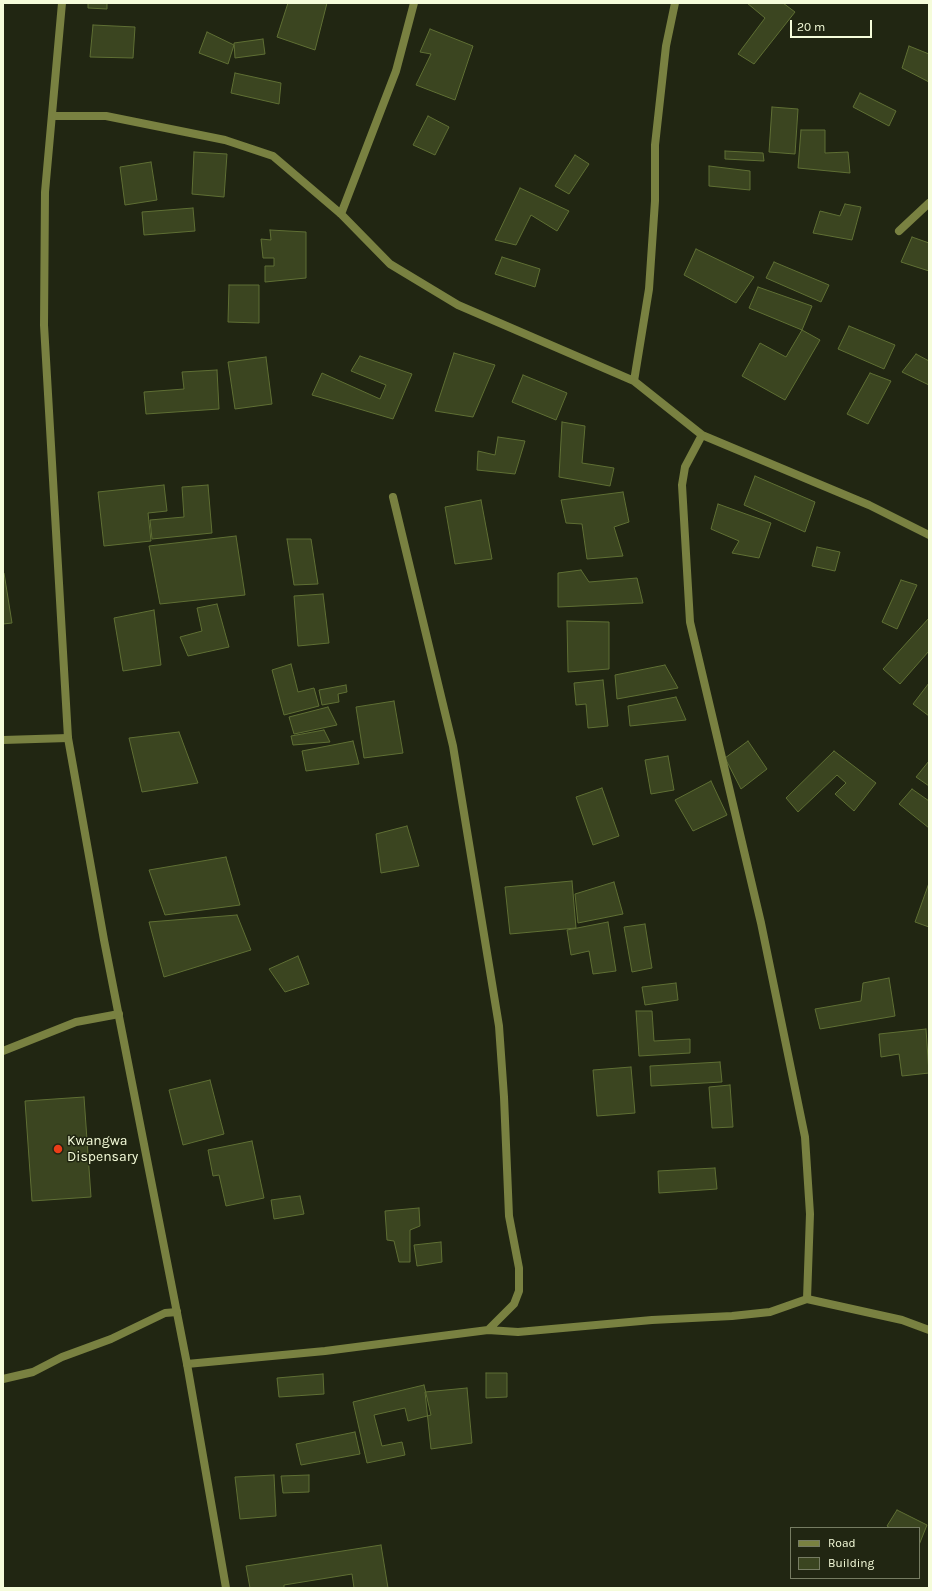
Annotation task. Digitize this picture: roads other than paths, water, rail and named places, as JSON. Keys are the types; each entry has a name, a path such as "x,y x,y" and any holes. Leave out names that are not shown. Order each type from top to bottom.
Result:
{"street":[{"path":"62,3 45,192 44,325 68,738 118,1014 187,1364 226,1588"},
{"path":"341,214 396,71 414,3"},
{"path":"634,381 649,289 655,201 655,145 666,46 675,3"},
{"path":"53,116 106,116 225,140 273,156 341,214 390,264 458,305 634,381 702,435 869,506 929,535"},
{"path":"899,231 929,204"},
{"path":"702,435 686,467 682,485 690,622 761,923 806,1137 810,1214 807,1299"},
{"path":"393,497 453,746 499,1026 504,1097 509,1216 519,1268 519,1291 514,1304 488,1330"},
{"path":"3,740 68,738"},
{"path":"3,1051 76,1022 118,1014"},
{"path":"187,1364 325,1351 488,1330 518,1332 652,1320 732,1316 770,1312 807,1299 902,1320 929,1330"},
{"path":"3,1379 33,1372 62,1358 111,1339 165,1313 177,1312"}],"place":[{"name":"Kwangwa Dispensary","path":"58,1149"}]}
